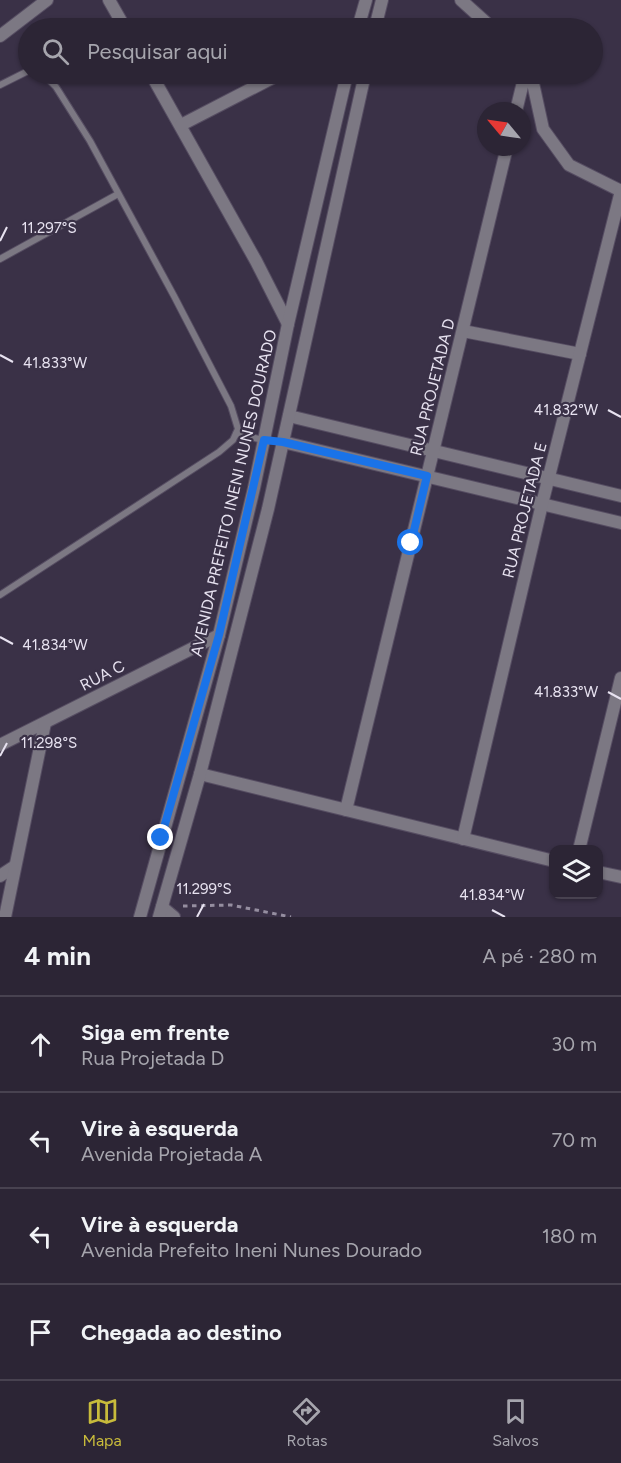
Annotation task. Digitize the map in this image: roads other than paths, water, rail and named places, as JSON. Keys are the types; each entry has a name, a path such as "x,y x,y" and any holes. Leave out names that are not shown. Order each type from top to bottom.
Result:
{"street":[{"path":"24,18 47,0"},
{"path":"109,0 120,18"},
{"path":"361,18 366,0"},
{"path":"378,18 382,0"},
{"path":"461,0 481,18"},
{"path":"0,36 18,22"},
{"path":"157,84 288,324"},
{"path":"181,125 261,84"},
{"name":"AVENIDA PREFEITO INENI NUNES DOURADO","path":"140,917 219,635 288,324 345,84"},
{"path":"174,917 161,912 239,628 363,84"},
{"path":"518,102 523,84"},
{"path":"533,84 543,129 569,165 621,191"},
{"name":"RUA PROJETADA D","path":"346,810 505,156"},
{"name":"RUA PROJETADA E","path":"463,839 548,479 621,191"},
{"path":"463,331 580,354"},
{"path":"289,416 621,496"},
{"path":"264,440 283,442 621,523"},
{"name":"RUA C","path":"0,745 219,635"},
{"path":"580,845 621,678"},
{"path":"5,917 45,723"},
{"path":"200,774 549,860"},
{"path":"0,876 15,866"},
{"path":"603,873 621,877"}],"lane":[{"path":"0,85 18,76"},
{"path":"0,595 219,452 236,434 236,422 231,406 174,296 90,141 53,84"},
{"path":"0,259 118,194"},
{"path":"236,434 264,440"}]}
